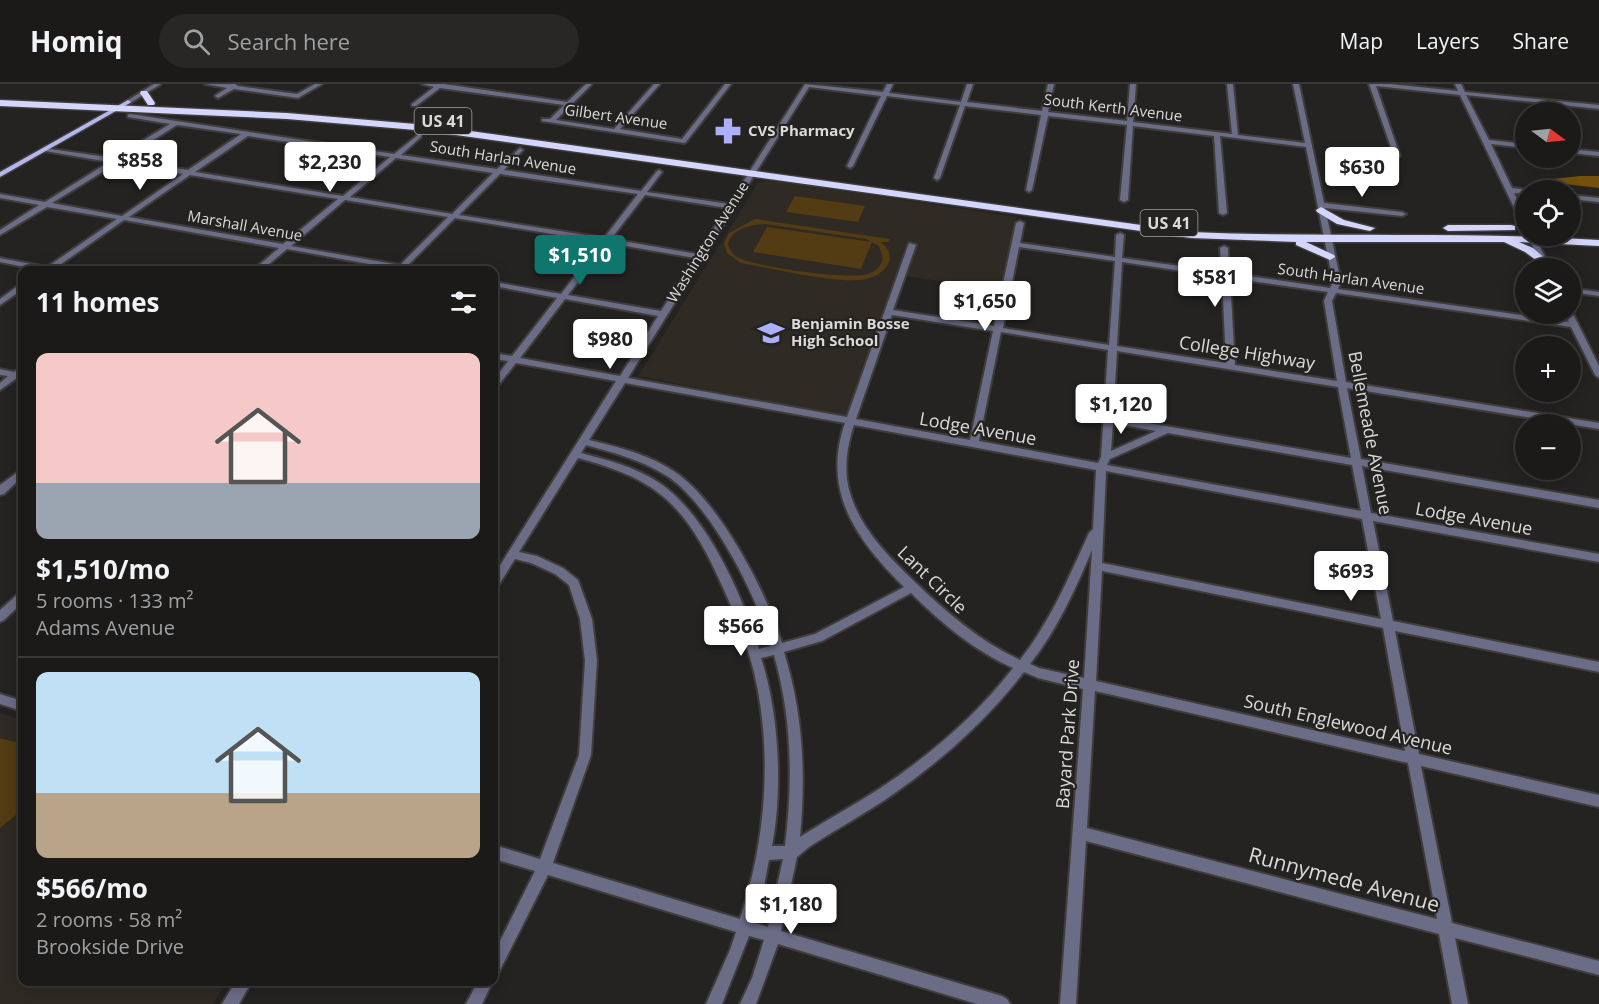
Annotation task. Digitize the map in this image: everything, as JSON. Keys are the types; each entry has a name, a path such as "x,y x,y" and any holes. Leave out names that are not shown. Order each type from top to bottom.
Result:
{"highway":[{"path":"144,93 151,103"},
{"name":"US 41","path":"0,95 350,112 584,140 754,169"},
{"name":"US 41","path":"0,103 356,121 754,169 1014,206 1161,232 1288,239 1370,228 1515,229"},
{"path":"89,109 95,115 91,123"},
{"path":"577,148 572,143 584,140"},
{"name":"US 41","path":"1014,206 1185,224 1325,233 1515,237"},
{"path":"1320,207 1341,222 1370,228"},
{"path":"1581,232 1599,234"},
{"path":"1488,238 1525,248 1537,258"},
{"path":"1288,239 1312,246 1330,257"},
{"name":"US 41","path":"1581,241 1599,243"}],"main road":[{"path":"0,175 128,102"}],"street":[{"path":"128,102 158,84"},
{"path":"208,84 301,95 319,84"},
{"path":"425,84 568,101 590,84"},
{"path":"457,84 568,101"},
{"path":"568,101 581,84"},
{"path":"615,131 657,84"},
{"name":"Gilbert Avenue","path":"568,101 548,121 684,141 728,84"},
{"path":"850,166 890,84"},
{"path":"937,178 970,84"},
{"path":"1029,190 1051,84"},
{"path":"1124,200 1133,84"},
{"path":"1230,84 1235,136"},
{"name":"Bellemeade Avenue","path":"1296,84 1336,282 1328,301 1342,385 1460,1004"},
{"path":"1397,156 1373,84 1599,107"},
{"path":"1458,84 1515,200"},
{"path":"414,105 440,85"},
{"name":"South Kerth Avenue","path":"808,85 1308,145"},
{"name":"Washington Avenue","path":"498,577 698,256 808,85"},
{"path":"218,96 235,86"},
{"name":"South Harlan Avenue","path":"130,116 730,206"},
{"path":"0,233 177,122"},
{"path":"55,266 247,133"},
{"path":"1217,134 1222,213"},
{"path":"262,266 419,136"},
{"path":"1486,142 1515,145"},
{"path":"45,149 698,256"},
{"path":"403,266 520,150"},
{"path":"1581,152 1599,154"},
{"path":"498,380 659,172"},
{"path":"1509,190 1515,191"},
{"name":"Marshall Avenue","path":"0,196 384,266"},
{"path":"1581,198 1599,200"},
{"path":"1320,207 1402,214"},
{"path":"974,445 1020,223"},
{"name":"Bayard Park Drive","path":"1068,1004 1090,686 1096,527 1108,419 1120,235"},
{"name":"Lant Circle","path":"912,245 850,423 842,467 845,496 857,522 869,539 913,586 968,636 1019,667 1090,686"},
{"name":"South Harlan Avenue","path":"1017,245 1574,325"},
{"path":"1224,248 1231,367"},
{"path":"0,260 29,266"},
{"path":"498,285 662,314"},
{"path":"0,303 18,290"},
{"path":"1581,292 1599,294"},
{"name":"College Highway","path":"890,312 1599,426"},
{"path":"1574,325 1598,372"},
{"name":"Lodge Avenue","path":"498,357 974,445 1103,462 1367,517 1599,558"},
{"path":"0,372 18,374"},
{"path":"0,387 18,375"},
{"path":"1108,419 1599,504"},
{"path":"1103,462 1166,430"},
{"path":"582,441 655,464 683,483 723,534 745,570 779,650 790,692 798,748 798,802 793,852 774,936 748,1004"},
{"path":"574,454 637,473 667,493 682,509 725,577 756,655 765,696 772,749 771,801 765,853 746,928 730,971 714,1004"},
{"path":"0,491 18,475"},
{"path":"765,853 793,852 804,842 895,785 939,751 996,697 1045,634 1068,593 1096,527"},
{"path":"498,959 544,868 585,754 591,662 586,619 574,583 559,572 533,559 512,554"},
{"path":"1096,566 1599,667"},
{"path":"756,655 818,638 913,586"},
{"path":"0,616 18,600"},
{"name":"South Englewood Avenue","path":"1090,686 1599,801"},
{"path":"0,699 18,705"},
{"name":"Runnymede Avenue","path":"1079,833 1599,968"},
{"path":"498,853 1002,1004"},
{"path":"230,1004 242,986"},
{"path":"474,1004 483,986"}],"shaded area":[{"path":"1599,176 1599,188 1581,186 1581,180 1553,179"},
{"name":"Benjamin Bosse High School","path":"771,180 1017,217 1001,290 898,275 848,417 638,376 758,183"},
{"path":"795,196 865,206 858,222 786,212"},
{"path":"755,219 890,239 888,242 881,242 888,251 890,259 884,270 868,278 847,280 817,277 741,263 727,253 724,243 729,233","holes":["765,224 866,239 879,246 883,258 880,266 874,271 858,275 804,272 749,262 735,256 728,244 738,231"]},
{"path":"767,227 872,242 861,269 753,252"},
{"path":"0,713 18,719 18,986 224,986 213,1004 0,1004"},
{"path":"0,738 18,743 18,813 0,828"}],"place":[{"name":"CVS Pharmacy","path":"728,131"},
{"name":"Benjamin Bosse High School","path":"771,333"}]}
